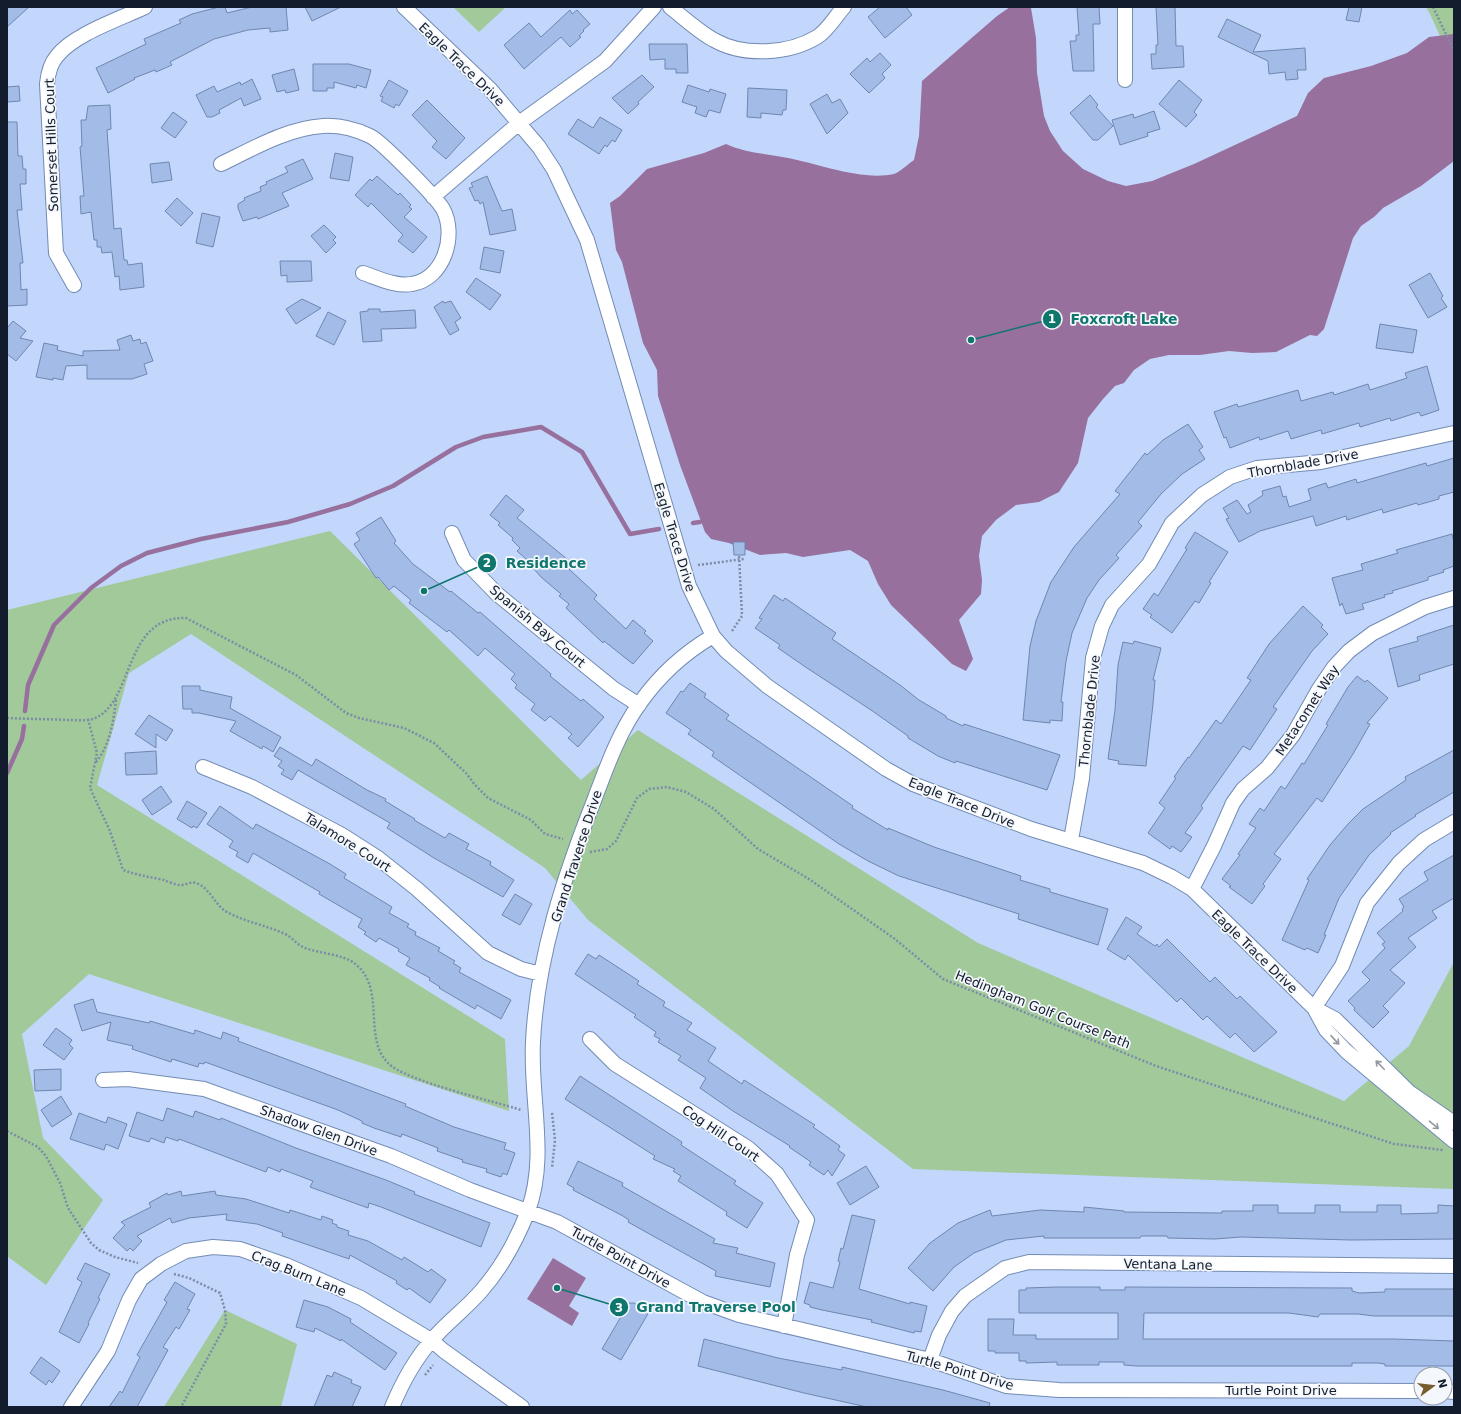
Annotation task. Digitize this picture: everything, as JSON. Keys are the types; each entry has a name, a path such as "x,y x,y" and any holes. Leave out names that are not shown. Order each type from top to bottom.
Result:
{"street":[{"name":"Somerset Hills Court","path":"74,285 56,253 47,84 49,70 57,56 70,43 146,7"},
{"name":"Eagle Trace Drive","path":"404,7 490,89 516,126 539,147 554,170 587,240 689,586 713,636 726,651 767,686 886,769 913,784 1031,829 1143,863 1172,877 1192,889 1314,1008 1335,1020 1410,1092 1454,1123"},
{"path":"433,197 516,126 605,61 654,7"},
{"path":"670,7 714,41 739,49 768,51 791,48 818,36 844,7"},
{"path":"1125,7 1126,80"},
{"path":"221,164 274,140 303,129 323,126 347,128 371,137 433,197 443,209 448,238 445,256 436,271 426,281 412,285 392,283 363,273"},
{"name":"Thornblade Drive","path":"1071,840 1082,778 1093,658 1102,626 1112,605 1149,564 1172,523 1202,495 1230,477 1257,468 1321,462 1454,433"},
{"name":"Spanish Bay Court","path":"452,533 464,560 497,594 608,684 639,705"},
{"name":"Metacomet Way","path":"1192,889 1214,846 1233,803 1243,788 1267,768 1294,735 1319,689 1334,667 1349,651 1373,633 1425,607 1454,598"},
{"name":"Grand Traverse Drive","path":"392,1407 410,1371 431,1340 486,1285 514,1242 528,1210 536,1176 538,1149 532,1056 534,1019 541,974 559,899 612,752 639,705 663,675 699,644 713,636"},
{"name":"Talamore Court","path":"203,767 252,787 342,835 378,858 417,889 488,952 521,969 541,974"},
{"path":"1314,1008 1342,966 1366,903 1382,882 1424,840 1454,822"},
{"name":"Eagle Trace Drive","path":"1314,1008 1326,1030 1346,1051 1452,1144"},
{"name":"Cog Hill Court","path":"590,1039 615,1064 748,1148 777,1174 807,1220 798,1255 784,1326"},
{"name":"Shadow Glen Drive","path":"103,1080 128,1079 204,1089 391,1156 470,1190 528,1210"},
{"name":"Turtle Point Drive","path":"528,1210 557,1222 703,1302 739,1315 930,1360 1006,1386 1031,1388 1413,1391"},
{"name":"Crag Burn Lane","path":"71,1407 108,1351 129,1300 141,1279 161,1264 186,1251 213,1247 240,1249 286,1265 361,1298 431,1340 522,1407"},
{"name":"Ventana Lane","path":"930,1360 939,1334 952,1311 965,1296 1005,1268 1029,1262 1454,1266"}],"path":[{"path":"1434,7 1454,50"},
{"path":"732,631 742,616 739,555"},
{"path":"698,565 744,558"},
{"path":"7,718 92,719 105,712 112,704 138,646 146,636 156,626 166,621 176,618 186,618 296,675 346,713 359,718 404,728 434,743 467,774 475,785 488,798 531,820 545,834 563,839"},
{"path":"95,763 101,755 110,732 116,696"},
{"path":"88,719 96,753 90,788 110,831 123,870 135,875 182,885 194,882 201,885 210,893 219,906 227,913 252,924 283,933 303,948 352,961 364,970 372,994 375,1035 380,1051 388,1063 402,1071 428,1082 522,1110"},
{"name":"Hedingham Golf Course Path","path":"590,852 608,849 616,841 637,798 649,789 667,787 686,792 714,809 758,849 809,880 895,939 943,979 974,990 1156,1066 1394,1144 1433,1150 1444,1150 1452,1144"},
{"path":"7,1131 38,1147 46,1156 60,1183 68,1208 90,1243 100,1250 115,1257 189,1278 209,1286 220,1293 225,1310 226,1324 182,1407"}],"green space":[{"path":"453,7 506,7 479,32"},
{"path":"1426,7 1454,7 1454,67 1430,14"},
{"path":"330,531 581,780 638,730 978,943 1344,1101 1409,1046 1454,962 1454,1189 913,1169 588,920 545,868 191,634 129,673 97,785 505,1039 509,1111 89,974 22,1034 43,1138 103,1200 46,1285 7,1256 7,610"},
{"path":"225,1310 297,1344 281,1407 164,1407"}],"shaded area":[{"path":"1010,7 1031,8 1036,38 1037,73 1044,116 1050,131 1063,151 1083,169 1108,181 1126,186 1152,181 1194,164 1297,116 1308,93 1324,78 1371,66 1407,53 1429,37 1454,34 1454,161 1421,186 1383,208 1374,217 1361,226 1353,238 1324,329 1317,336 1310,335 1276,352 1252,353 1229,351 1200,355 1169,355 1150,359 1134,370 1124,383 1115,386 1088,418 1078,463 1059,492 1039,502 1016,505 996,520 982,536 979,556 982,580 981,594 959,620 973,659 966,671 952,664 891,605 878,584 868,561 850,550 803,557 786,553 760,555 729,543 711,539 705,532 680,465 658,396 657,370 643,343 622,262 616,250 610,203 620,196 647,169 704,153 726,144 749,151 788,158 855,174 882,176 894,174 914,160 919,136 922,81 997,16"},
{"path":"553,1258 586,1278 569,1306 579,1313 572,1326 527,1299"}],"building":[{"path":"7,7 29,7 7,27"},
{"path":"219,7 225,7 227,13 252,7 286,7 288,30 270,32 270,28 248,30 214,39 170,62 172,65 156,72 155,70 134,78 135,79 108,93 96,68 146,44 144,39 181,23 179,20 192,14"},
{"path":"305,7 341,7 312,21"},
{"path":"880,7 906,7 912,15 885,38 868,17"},
{"path":"1077,7 1099,7 1100,24 1093,24 1094,71 1073,71 1070,41 1076,41 1076,35 1079,35"},
{"path":"1156,7 1175,7 1176,46 1183,46 1184,67 1152,69 1151,54 1156,54 1156,45 1158,45"},
{"path":"1349,7 1362,7 1359,22 1346,20"},
{"path":"570,10 572,14 577,10 590,24 583,30 584,31 579,36 581,37 570,47 561,37 524,69 504,45 529,23 541,37"},
{"path":"1227,19 1261,35 1253,52 1305,48 1306,70 1297,70 1298,79 1286,80 1285,72 1269,74 1268,61 1218,37"},
{"path":"649,44 687,44 688,73 676,73 676,69 665,69 665,59 650,60"},
{"path":"880,53 891,65 882,74 885,78 869,93 850,74 867,58 870,62"},
{"path":"313,64 349,64 371,70 366,88 357,85 356,88 334,82 334,88 327,88 327,91 313,91"},
{"path":"294,69 299,90 286,93 285,90 277,92 272,75"},
{"path":"642,75 654,87 628,114 612,98"},
{"path":"252,79 261,99 244,106 241,98 219,110 220,113 212,117 207,117 196,95 214,86 217,92 240,82 241,85"},
{"path":"389,80 408,91 399,106 396,104 394,108 381,101 383,97 380,96"},
{"path":"1179,80 1202,100 1194,112 1197,115 1186,127 1159,104"},
{"path":"688,85 709,92 710,89 726,94 720,113 709,110 706,117 695,113 697,107 682,102"},
{"path":"19,86 20,101 7,102 7,87"},
{"path":"748,88 787,90 786,110 783,110 782,115 761,113 761,118 747,117"},
{"path":"827,94 832,103 840,99 848,113 827,134 810,104"},
{"path":"1090,95 1098,105 1096,107 1113,126 1098,140 1093,140 1070,113"},
{"path":"427,100 465,138 446,159 432,147 437,141 412,115"},
{"path":"110,105 111,129 107,130 114,229 121,228 124,260 127,260 128,265 142,263 144,287 120,290 119,276 115,277 112,252 102,253 101,247 97,247 97,240 94,240 91,212 81,214 80,196 84,196 80,147 82,146 81,120 86,120 88,106"},
{"path":"1154,111 1160,129 1147,133 1148,136 1120,145 1112,120 1133,114 1134,118"},
{"path":"173,112 187,122 175,138 161,128"},
{"path":"600,117 622,130 615,142 612,140 607,147 605,145 599,154 568,134 578,119 593,128"},
{"path":"7,122 17,122 18,156 22,156 23,169 26,169 26,184 20,184 22,210 17,210 23,263 20,263 21,290 27,289 27,305 7,306"},
{"path":"335,153 353,157 349,181 330,178"},
{"path":"303,159 313,179 282,193 289,206 258,219 257,217 243,221 238,204 245,200 244,198 261,191 260,187 267,184 266,182 288,172 285,167"},
{"path":"169,162 172,180 152,183 150,164"},
{"path":"377,176 398,195 400,193 411,205 409,207 412,209 404,217 427,237 413,253 398,241 403,235 371,203 368,207 355,195 370,179 372,181"},
{"path":"487,176 502,211 512,209 516,230 490,235 483,202 480,204 478,200 475,201 469,188 473,187 471,183"},
{"path":"177,198 193,213 181,226 165,211"},
{"path":"202,213 220,217 213,247 196,243"},
{"path":"324,225 336,237 333,240 336,243 326,253 311,236"},
{"path":"484,247 504,251 500,273 480,269"},
{"path":"280,261 311,261 312,281 287,282 287,275 281,276"},
{"path":"1430,273 1443,296 1441,298 1447,307 1428,318 1409,285"},
{"path":"476,278 501,295 490,310 466,292"},
{"path":"302,299 321,308 296,324 286,309"},
{"path":"443,301 444,303 451,301 461,318 455,322 459,330 450,335 434,307"},
{"path":"368,309 380,309 380,312 415,310 416,328 381,329 382,341 363,342 360,312 368,311"},
{"path":"328,312 346,321 334,345 316,336"},
{"path":"13,321 26,331 20,338 33,341 16,361 7,354 7,328"},
{"path":"1380,324 1417,330 1413,353 1376,348"},
{"path":"131,335 133,341 140,339 141,344 146,342 153,361 144,364 147,374 132,379 87,379 87,365 66,366 63,380 36,377 44,343 58,346 57,350 83,356 83,351 120,350 117,340"},
{"path":"1427,366 1439,410 1421,416 1419,412 1391,421 1390,418 1360,427 1359,423 1322,434 1321,430 1291,439 1288,431 1260,440 1259,437 1230,448 1226,437 1224,438 1214,412 1237,404 1238,407 1298,390 1301,401 1333,392 1334,395 1368,384 1370,390 1407,378 1405,373"},
{"path":"1188,424 1203,447 1199,450 1205,459 1182,474 1161,494 1138,522 1142,526 1116,555 1119,558 1099,580 1087,598 1072,633 1066,661 1061,702 1063,702 1062,721 1050,720 1050,723 1023,720 1030,646 1036,621 1051,582 1074,547 1120,494 1115,491 1145,453 1147,455 1163,440"},
{"path":"1454,458 1454,492 1439,496 1439,499 1418,505 1417,503 1383,513 1382,509 1347,520 1346,516 1316,526 1313,516 1260,531 1239,542 1226,519 1229,518 1223,508 1237,500 1247,514 1251,512 1248,505 1263,495 1262,491 1280,486 1283,497 1286,496 1289,507 1311,500 1308,489 1326,483 1328,488 1356,479 1357,483 1426,463 1427,466"},
{"path":"506,495 524,510 517,518 573,564 569,569 597,595 594,599 626,629 633,620 646,631 644,633 653,641 633,664 604,641 603,643 566,608 569,604 559,596 561,594 542,578 533,568 534,566 517,551 520,548 512,540 513,538 498,525 500,523 490,515"},
{"path":"381,517 396,541 394,543 413,564 450,592 451,591 478,613 480,612 551,674 550,676 581,701 583,699 604,717 578,747 568,738 572,734 550,716 545,721 531,710 535,704 515,688 517,685 511,679 515,674 485,648 478,656 449,630 447,632 409,603 411,600 394,586 389,590 378,577 376,578 354,544 360,540 356,533"},
{"path":"1195,532 1228,552 1209,582 1211,583 1199,603 1195,601 1172,633 1150,617 1152,615 1143,609 1154,593 1158,596 1187,549 1185,548"},
{"path":"1452,534 1454,542 1454,566 1443,570 1444,572 1428,577 1428,580 1392,591 1393,593 1384,595 1385,597 1362,604 1364,609 1346,614 1342,603 1340,606 1332,578 1363,570 1361,564 1398,553 1396,550"},
{"path":"733,542 745,542 745,555 734,555"},
{"path":"774,595 783,601 785,598 836,633 832,639 900,685 919,700 946,716 946,718 963,726 964,724 1060,755 1047,790 956,761 955,763 938,756 908,738 908,736 871,710 778,648 780,645 755,628 762,619 759,618"},
{"path":"1303,606 1323,625 1321,627 1328,634 1312,651 1273,707 1277,709 1250,750 1243,746 1201,806 1203,808 1185,833 1192,837 1181,852 1172,846 1170,849 1148,833 1165,808 1159,803 1176,778 1174,777 1216,720 1221,724 1251,680 1247,678 1269,644"},
{"path":"1454,625 1454,664 1419,675 1420,680 1398,687 1389,649 1418,641 1417,637"},
{"path":"1134,641 1161,648 1153,680 1155,680 1146,766 1118,764 1119,761 1108,759 1115,710 1118,665 1123,642 1133,644"},
{"path":"1357,676 1365,682 1367,680 1388,698 1367,723 1370,724 1353,754 1322,802 1317,798 1274,854 1281,859 1263,884 1265,886 1252,904 1229,887 1231,886 1222,879 1240,855 1238,854 1256,828 1249,824 1260,808 1264,811 1281,786 1285,789 1302,763 1304,764 1328,725 1326,724 1348,687"},
{"path":"690,683 706,694 704,697 729,715 726,719 853,806 852,808 888,830 888,828 934,847 1021,876 1020,880 1050,889 1050,892 1108,909 1098,945 1018,919 1019,914 899,876 868,861 839,844 712,756 714,752 688,734 691,730 666,713 681,691 683,692"},
{"path":"182,686 200,686 200,690 232,697 230,708 281,737 273,752 263,746 262,749 230,731 236,721 199,713 192,713 192,709 183,709"},
{"path":"149,715 173,730 166,741 156,734 156,748 135,734"},
{"path":"280,747 312,766 316,759 367,790 386,799 385,801 445,838 449,833 469,844 466,849 491,862 490,865 514,880 503,897 434,858 387,828 390,823 298,770 292,780 281,774 284,770 278,766 282,761 274,756"},
{"path":"1454,750 1454,792 1415,815 1416,816 1390,833 1391,834 1369,855 1339,898 1318,953 1307,948 1305,950 1282,940 1309,880 1307,879 1330,845 1348,824 1363,809 1406,780 1405,777"},
{"path":"156,751 157,774 126,775 125,753"},
{"path":"161,786 172,802 152,815 142,800"},
{"path":"187,801 207,813 197,828 193,826 192,828 177,819"},
{"path":"220,806 253,829 256,824 330,864 346,874 344,878 392,907 389,913 409,924 407,927 416,932 415,935 440,948 438,951 455,961 453,963 461,968 459,972 511,1000 501,1019 477,1005 475,1009 439,988 440,987 429,980 430,978 406,965 410,958 398,951 399,949 379,938 376,942 364,934 366,932 358,927 362,919 319,894 320,892 253,853 248,863 236,856 238,852 229,847 233,841 207,824"},
{"path":"1454,855 1454,898 1432,911 1437,918 1408,938 1416,947 1390,970 1405,983 1383,1006 1389,1012 1373,1028 1354,1010 1355,1008 1348,1001 1370,980 1362,972 1385,948 1382,944 1385,942 1377,933 1403,911 1402,909 1404,907 1399,899 1428,880 1424,872"},
{"path":"515,894 532,904 520,925 502,915"},
{"path":"1126,917 1142,927 1137,934 1155,946 1157,944 1159,947 1167,939 1210,982 1215,977 1237,999 1240,996 1277,1032 1254,1052 1235,1033 1230,1038 1207,1016 1203,1020 1181,998 1177,1002 1128,955 1125,960 1107,949"},
{"path":"588,954 596,959 599,955 639,981 637,984 665,1002 663,1006 692,1023 687,1030 716,1048 708,1061 742,1084 744,1080 815,1125 813,1127 840,1146 838,1150 845,1155 832,1176 828,1170 824,1175 809,1165 811,1162 789,1147 790,1146 733,1111 700,1088 706,1078 678,1060 681,1056 658,1042 660,1039 654,1036 656,1032 634,1017 636,1015 575,974"},
{"path":"93,999 97,1012 149,1023 150,1021 194,1034 195,1030 221,1039 223,1032 239,1038 238,1041 406,1104 405,1106 454,1127 506,1143 504,1149 515,1153 507,1175 503,1173 501,1177 486,1172 487,1169 462,1162 463,1160 437,1151 438,1148 402,1134 401,1137 374,1128 338,1110 205,1062 204,1064 199,1063 198,1067 172,1059 171,1062 132,1049 133,1046 107,1040 111,1022 82,1031 74,1005"},
{"path":"56,1028 72,1040 69,1044 73,1048 64,1060 43,1045"},
{"path":"61,1069 61,1090 35,1091 34,1070"},
{"path":"580,1076 682,1142 681,1145 736,1181 734,1184 763,1203 747,1228 726,1215 727,1212 678,1181 681,1176 673,1171 675,1169 653,1159 655,1156 565,1099"},
{"path":"61,1096 72,1114 52,1127 41,1110"},
{"path":"167,1108 193,1117 195,1111 220,1120 221,1118 296,1148 386,1180 415,1192 414,1194 490,1223 481,1247 381,1207 369,1203 368,1208 310,1187 313,1181 281,1169 280,1172 268,1167 266,1172 179,1139 178,1141 166,1137 164,1143 151,1138 149,1142 129,1136 137,1112 163,1121"},
{"path":"79,1113 106,1123 108,1117 127,1124 118,1149 106,1144 104,1150 70,1139"},
{"path":"578,1161 623,1183 622,1186 715,1239 713,1243 738,1248 736,1253 775,1263 770,1287 715,1276 716,1271 628,1222 629,1220 623,1216 573,1190 574,1188 567,1184"},
{"path":"866,1166 879,1187 850,1205 837,1183"},
{"path":"181,1191 182,1196 215,1191 216,1195 246,1199 289,1213 290,1210 321,1220 322,1216 333,1220 332,1223 337,1225 337,1227 349,1231 348,1235 368,1241 402,1260 404,1257 428,1272 431,1269 446,1280 430,1303 409,1288 407,1290 396,1283 397,1281 350,1255 349,1259 282,1236 283,1233 257,1224 226,1220 227,1214 189,1218 172,1223 170,1218 137,1236 142,1241 133,1251 130,1248 127,1251 113,1238 125,1225 121,1222 151,1207 149,1203 167,1193 168,1195"},
{"path":"1253,1205 1278,1205 1278,1213 1315,1213 1315,1205 1340,1205 1340,1212 1377,1212 1377,1205 1401,1205 1401,1214 1438,1213 1438,1205 1454,1206 1454,1239 1351,1240 1241,1237 1215,1239 1168,1238 1167,1236 1141,1236 1140,1238 1044,1238 1044,1236 1006,1240 974,1253 954,1267 933,1291 908,1268 930,1243 958,1223 990,1210 992,1216 1040,1210 1084,1212 1084,1207 1124,1212 1222,1213 1222,1211 1253,1211"},
{"path":"852,1215 875,1220 859,1289 910,1304 910,1302 927,1306 921,1332 915,1331 914,1333 871,1322 872,1320 810,1307 810,1305 804,1303 810,1282 833,1288 840,1262 838,1261 841,1248 843,1249"},
{"path":"85,1263 110,1274 98,1298 100,1299 88,1323 89,1324 79,1343 59,1332 82,1282 77,1279"},
{"path":"175,1282 195,1294 187,1309 190,1310 179,1329 176,1327 163,1347 168,1350 137,1407 109,1407 120,1391 122,1393 140,1357 137,1355 167,1302 164,1300"},
{"path":"1100,1287 1100,1290 1125,1290 1125,1287 1352,1288 1352,1291 1359,1293 1385,1292 1385,1289 1454,1289 1454,1316 1320,1314 1318,1317 1289,1313 1144,1313 1143,1339 1394,1339 1454,1341 1454,1366 1385,1366 1385,1364 1378,1363 1352,1363 1352,1366 1137,1366 1124,1365 1124,1362 1099,1362 1099,1365 1057,1365 1057,1362 1026,1363 1026,1361 1019,1361 1019,1353 995,1353 995,1351 988,1351 988,1319 1014,1319 1013,1335 1036,1335 1036,1339 1118,1339 1118,1313 1019,1313 1019,1290 1026,1290 1026,1288"},
{"path":"304,1300 328,1307 351,1319 350,1322 397,1353 385,1370 341,1339 341,1341 315,1328 314,1332 296,1327"},
{"path":"629,1303 634,1303 649,1312 621,1360 602,1349"},
{"path":"704,1339 778,1358 842,1370 842,1367 943,1390 990,1403 989,1407 867,1407 804,1393 698,1366"},
{"path":"41,1357 60,1371 52,1383 49,1380 46,1385 30,1373"},
{"path":"334,1372 352,1380 351,1383 361,1387 352,1407 314,1407 327,1375 332,1377"}],"waterway":[{"path":"25,711 28,685 54,625 91,588 121,566 147,553 201,539 288,522 350,504 393,486 456,447 483,437 541,427 582,452 630,534 659,529"},
{"path":"693,523 700,522"},
{"path":"7,773 22,739 24,726"}],"place":[{"name":"Foxcroft Lake","path":"971,340"},
{"name":"Residence","path":"424,591"},
{"name":"Grand Traverse Pool","path":"557,1288"}]}
